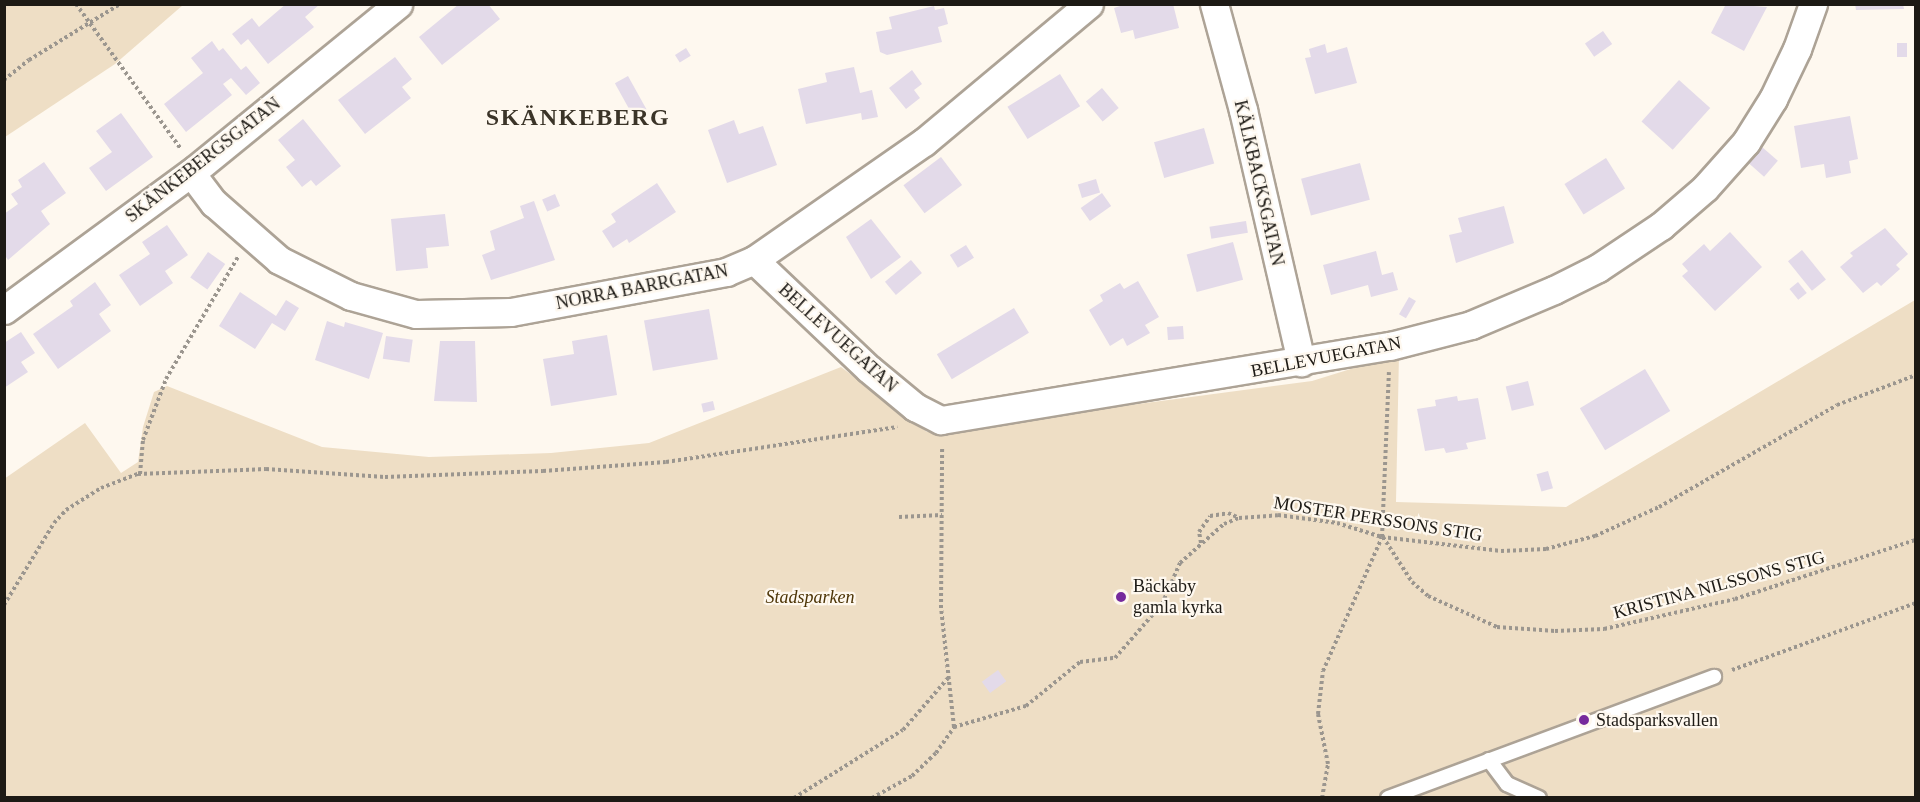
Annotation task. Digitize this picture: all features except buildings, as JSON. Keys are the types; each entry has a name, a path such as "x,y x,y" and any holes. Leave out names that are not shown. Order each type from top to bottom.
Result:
{"street":[{"name":"SKÄNKEBERGSGATAN","path":"4,310 191,173 398,4"},
{"name":"NORRA BARRGATAN","path":"191,173 214,203 249,238 307,277 351,296 416,314 511,312 726,272 754,260 924,142 1089,4"},
{"name":"KÄLKBACKSGATAN","path":"1214,4 1243,110 1301,362"},
{"name":"BELLEVUEGATAN","path":"754,260 869,369 915,407 941,420 1390,346 1471,325 1554,290 1598,268 1661,226 1705,188 1746,142 1792,59 1813,4"}],"lane":[{"path":"1388,798 1714,677"},
{"path":"1489,760 1507,784 1539,798"}],"path":[{"path":"76,4 176,142"},
{"path":"4,80 120,4"},
{"path":"140,474 143,440 166,379 249,238"},
{"path":"1322,798 1328,764 1318,714 1323,671 1382,537 1390,346"},
{"name":"MOSTER PERSSONS STIG","path":"954,727 1026,706 1080,662 1115,658 1162,604 1180,562 1224,525 1239,518 1278,515 1337,524 1382,537 1501,551 1546,549 1595,536 1682,495 1837,405 1916,375"},
{"path":"4,604 54,523 66,510 101,489 140,474 266,469 385,477 543,471 666,462 941,420 941,608 954,727 936,753 912,776 872,798"},
{"path":"1201,544 1199,532 1210,516 1228,513 1239,518"},
{"path":"899,517 942,515"},
{"name":"KRISTINA NILSSONS STIG","path":"1382,537 1412,582 1428,596 1459,612 1497,627 1604,630 1735,599 1916,540"},
{"path":"1714,677 1916,603"},
{"path":"794,798 903,730 948,677"},
{"path":"804,792 806,798"},
{"path":"129,798 268,798"}],"green space":[{"path":"5,4 183,5 115,64 5,137"},
{"name":"Stadsparken","path":"1915,300 1915,797 5,797 4,479 85,423 121,473 138,462 143,427 154,392 167,386 322,447 429,457 551,453 649,443 841,367 927,432 1312,381 1399,354 1396,502 1566,507"}],"place":[{"name":"Bäckaby gamla kyrka","path":"1121,597"},
{"name":"Stadsparksvallen","path":"1584,720"}],"district":[{"name":"SKÄNKEBERG","path":"578,118"}]}
